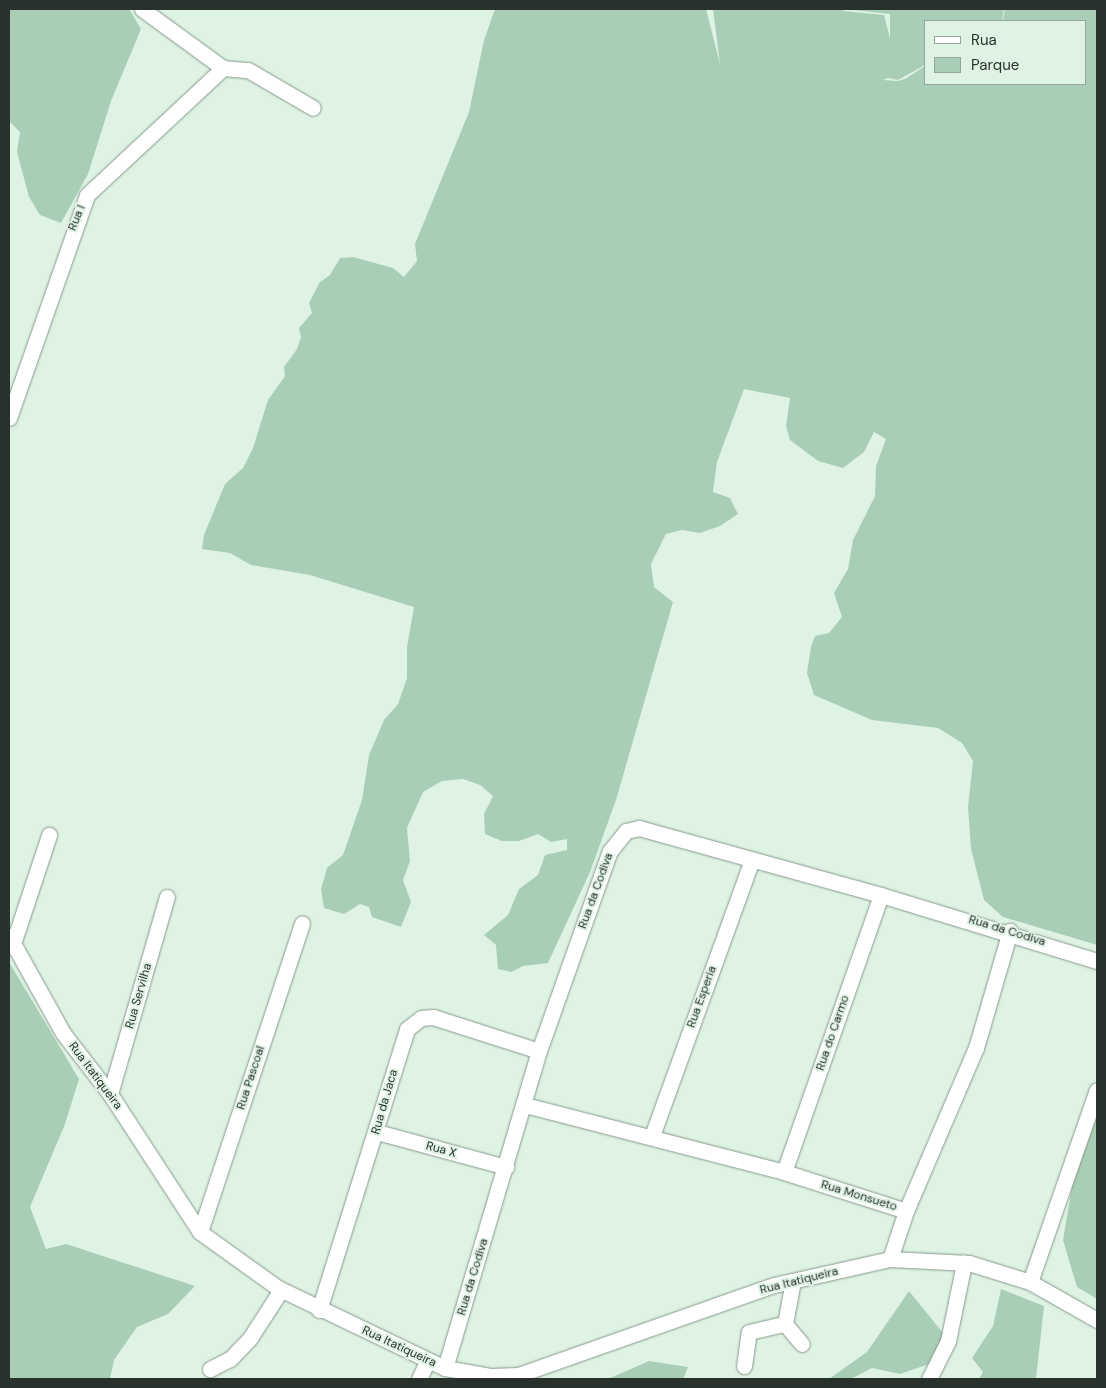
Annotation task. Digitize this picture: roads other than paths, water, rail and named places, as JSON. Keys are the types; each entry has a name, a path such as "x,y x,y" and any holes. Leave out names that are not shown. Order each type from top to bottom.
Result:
{"street":[{"path":"142,9 223,68 248,70 312,108"},
{"name":"Rua I","path":"9,418 87,195 223,68"},
{"name":"Rua da Codiva","path":"445,1368 539,1051 610,851 620,834 639,828 1010,931 1097,961"},
{"path":"11,940 49,835"},
{"name":"Rua Esperia","path":"652,1136 752,859"},
{"name":"Rua do Carmo","path":"784,1172 881,894"},
{"name":"Rua Servilha","path":"110,1094 167,897"},
{"name":"Rua Pascoal","path":"200,1232 302,923"},
{"name":"Rua Monsueto","path":"524,1105 652,1136 784,1172 906,1210 976,1048 1010,931"},
{"name":"Rua Itatiqueira","path":"11,940 63,1033 110,1094 200,1232 281,1290 319,1310 445,1368 491,1376 518,1375 793,1281 890,1259 964,1263 1030,1282 1097,1320"},
{"name":"Rua da Jaca","path":"319,1310 377,1132 398,1053 413,1022 434,1017 539,1051"},
{"path":"1030,1282 1097,1090"},
{"name":"Rua X","path":"377,1132 506,1167"},
{"path":"890,1259 906,1210"},
{"path":"929,1379 948,1340 964,1263"},
{"path":"785,1324 793,1281"},
{"path":"210,1369 230,1358 250,1338 281,1290"},
{"path":"785,1324 802,1344"},
{"path":"744,1366 750,1332 785,1324"},
{"path":"418,1379 428,1360"}]}
